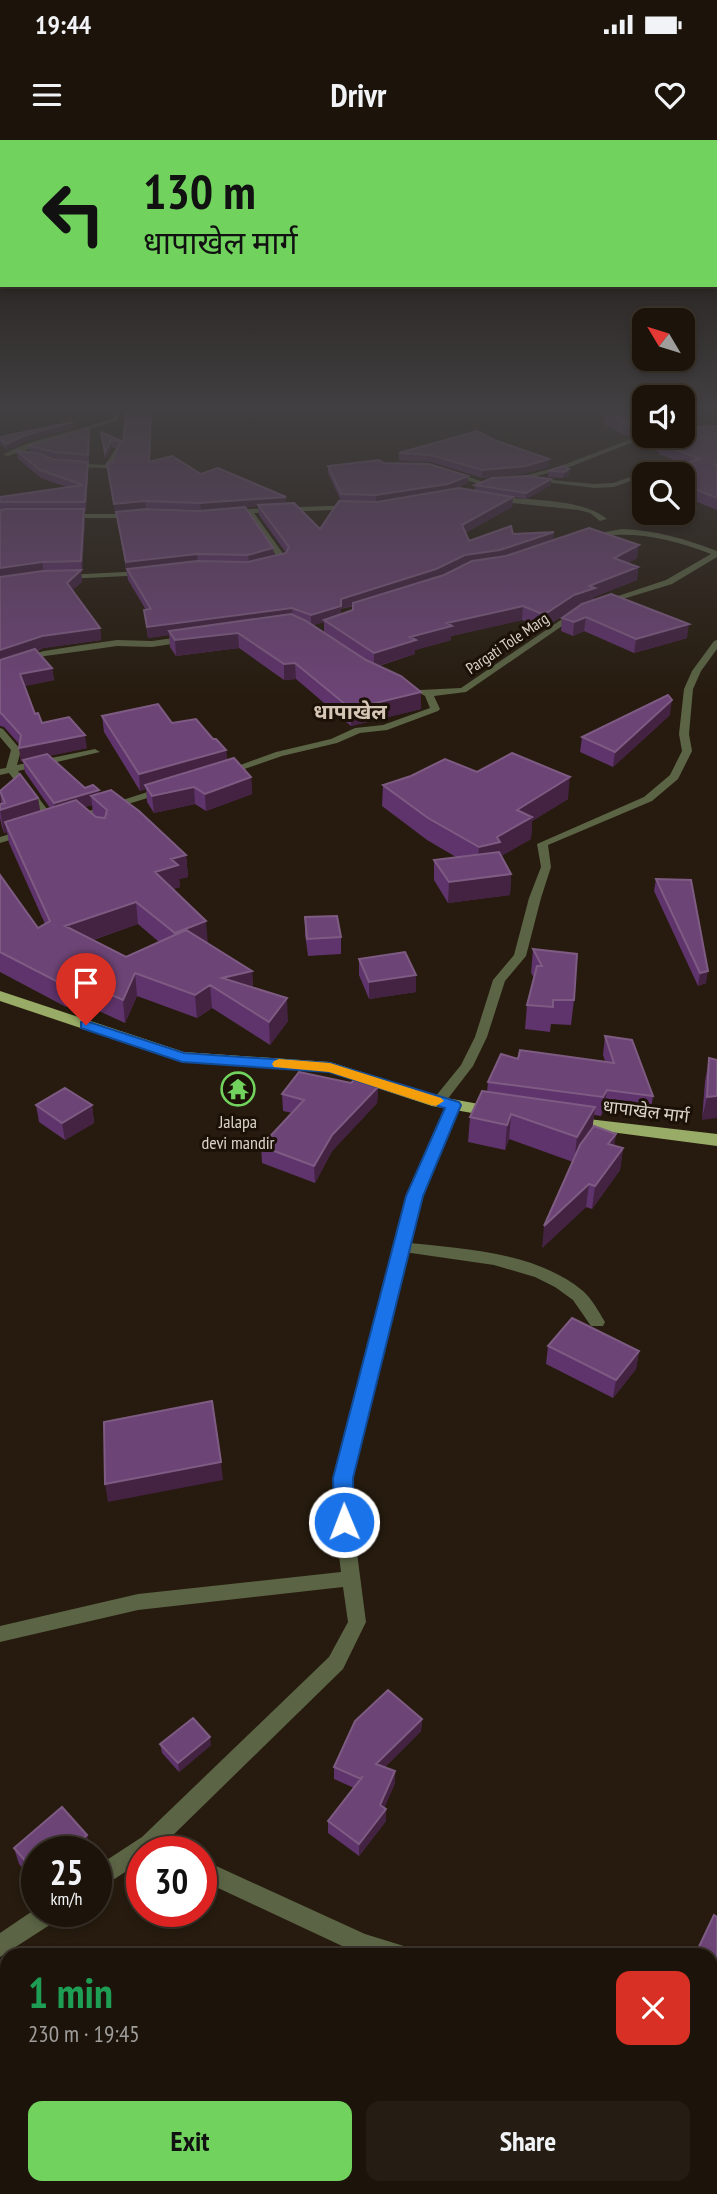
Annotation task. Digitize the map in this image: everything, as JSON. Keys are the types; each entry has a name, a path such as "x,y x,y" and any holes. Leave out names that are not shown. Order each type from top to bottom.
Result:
{"main road":[{"path":"0,996 182,1057 330,1067 446,1104 508,1114"},
{"name":"धापाखेल मार्ग","path":"549,1120 717,1140"}],"street":[{"path":"552,505 592,511 603,519"},
{"path":"237,512 369,507"},
{"path":"249,511 283,559 261,565"},
{"path":"56,516 137,516 146,513"},
{"name":"Pargati Tole Marg","path":"429,694 463,690 577,613 669,582 717,554 675,537 617,530 575,540"},
{"path":"54,578 160,572"},
{"path":"0,667 44,654 82,648 117,643 152,644 196,637"},
{"path":"169,1836 336,1663 357,1622 344,1522 343,1478 414,1196 446,1104 481,1037 499,980 520,957 534,898 547,867 542,844 648,799 674,778 687,751 683,739 688,687 697,666 717,643"},
{"path":"219,775 279,754 334,741 358,730 384,728 404,722 435,709 429,694 417,690"},
{"path":"0,730 16,750 5,770"},
{"path":"5,770 94,752"},
{"path":"5,770 52,824"},
{"path":"0,839 52,824 85,819 177,786"},
{"path":"402,1247 477,1257 524,1268 558,1282 579,1296 597,1322"},
{"path":"0,1634 138,1602 353,1578"},
{"path":"217,1877 362,1948"},
{"path":"0,1946 28,1927"}],"building":[{"path":"258,505 296,505 320,529 336,505 499,505 462,525 469,541 511,526 513,534 554,532 500,550 465,555 436,569 341,599 341,606 311,615 292,608 147,627 144,610 151,609 127,569 197,561 248,562 286,553 289,547"},
{"path":"245,507 273,548 248,555 197,554 126,562 116,512 147,509 200,511"},
{"path":"84,509 81,561 42,562 0,568 0,510"},
{"path":"589,528 639,545 614,558 638,567 589,586 595,588 574,595 548,612 540,613 523,606 447,623 452,626 410,637 416,640 374,653 324,620 353,610 353,603 444,575 472,561 506,556"},
{"path":"81,570 67,583 100,628 42,636 0,650 0,577 43,571"},
{"path":"611,594 689,624 636,639 586,617 574,622 562,618 582,604"},
{"path":"291,614 366,660 401,676 421,692 351,709 295,663 284,664 238,633 175,640 169,631"},
{"path":"35,649 52,668 20,674 35,714 38,713 42,723 69,717 85,735 19,748 21,735 0,713 0,660"},
{"path":"668,695 672,700 615,752 582,737"},
{"path":"158,704 172,723 196,719 226,750 139,774 102,716"},
{"path":"512,753 570,777 517,810 532,817 497,837 500,842 479,847 428,818 383,785 411,776 445,759 477,772"},
{"path":"47,754 85,788 93,785 99,790 54,803 23,760"},
{"path":"234,758 251,777 205,794 194,787 152,796 145,785"},
{"path":"20,774 38,798 0,810 0,804 5,803 0,791"},
{"path":"111,790 139,811 186,855 171,859 178,865 155,872 206,921 175,933 136,902 65,926 126,957 186,930 252,971 222,978 287,998 269,1022 210,985 195,995 135,973 123,1000 71,977 62,984 0,952 0,875 38,928 50,921 5,822 76,800 96,817 105,818 107,810 91,796"},
{"path":"499,852 511,874 449,882 434,860"},
{"path":"656,879 691,880 708,971 700,973"},
{"path":"337,916 341,937 307,939 305,917"},
{"path":"533,949 577,954 574,1000 553,1000 553,1007 527,1005 537,966 542,966"},
{"path":"405,952 416,975 369,982 359,959"},
{"path":"605,1036 632,1040 653,1096 607,1090 603,1097 488,1082 501,1054 518,1059 520,1050 614,1063"},
{"path":"709,1058 717,1060 717,1096 707,1097"},
{"path":"299,1072 351,1083 355,1079 378,1087 332,1135 314,1166 261,1146 304,1100 282,1094"},
{"path":"65,1088 92,1105 62,1123 36,1105"},
{"path":"482,1091 595,1107 577,1137 511,1114 507,1125 470,1117"},
{"path":"594,1126 616,1134 608,1144 623,1148 595,1186 589,1184 544,1226 580,1145"},
{"path":"572,1318 639,1351 616,1380 548,1346"},
{"path":"212,1401 221,1462 105,1484 104,1422"},
{"path":"388,1690 422,1719 376,1764 395,1771 380,1805 386,1809 359,1844 328,1821 361,1779 334,1767 355,1721"},
{"path":"193,1718 210,1737 178,1763 160,1744"},
{"path":"62,1807 87,1835 86,1836 28,1836"},
{"path":"21,1842 21,1856 14,1848"},
{"path":"714,1915 717,1917 717,1948 698,1948"}],"slow traffic":[{"path":"279,1064 330,1067 436,1101"}],"place":[{"name":"Jalapa devi mandir","path":"238,1089"}],"district":[{"name":"धापाखेल","path":"350,711"}],"route":[{"path":"86,1025 182,1057 330,1067 453,1105 414,1196 343,1478 344,1522"}]}
